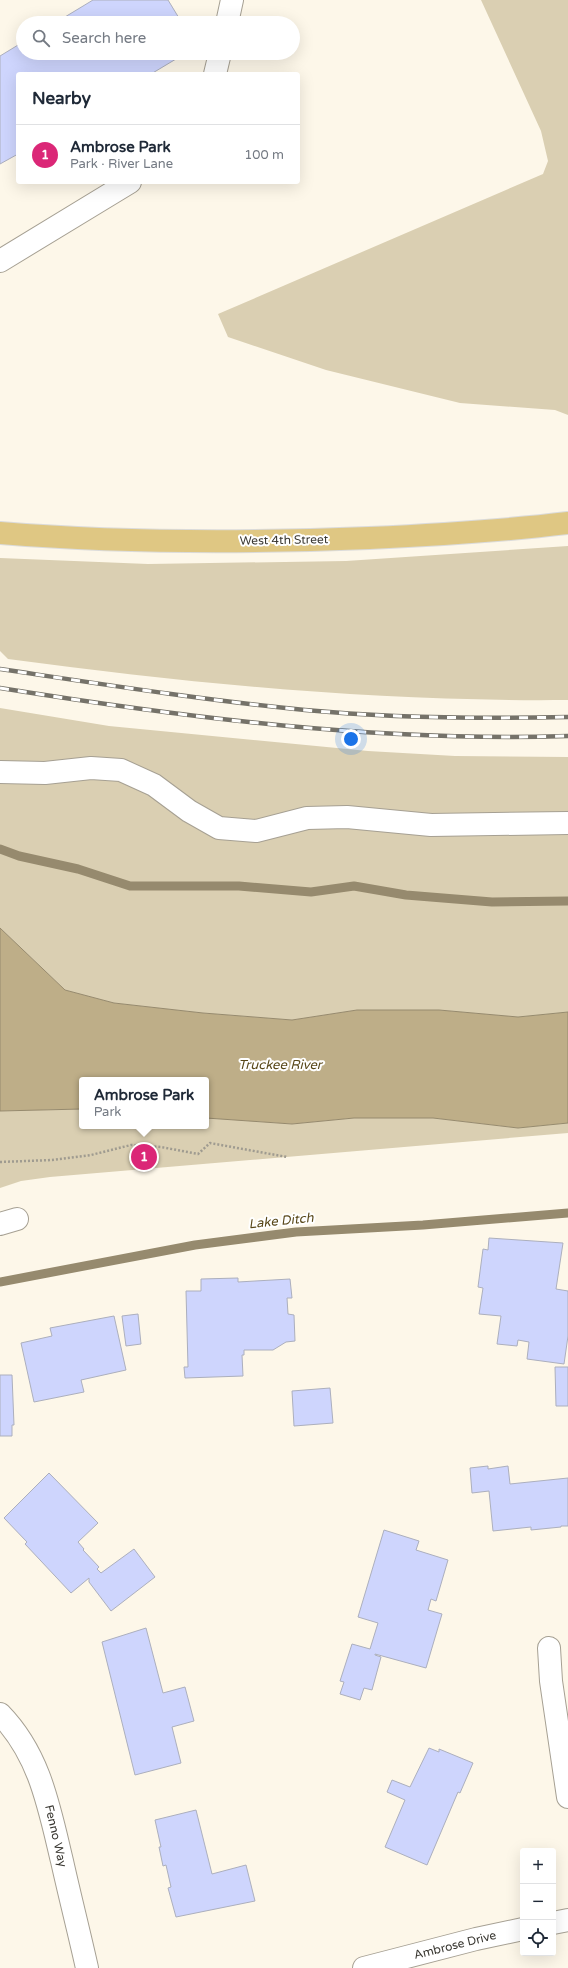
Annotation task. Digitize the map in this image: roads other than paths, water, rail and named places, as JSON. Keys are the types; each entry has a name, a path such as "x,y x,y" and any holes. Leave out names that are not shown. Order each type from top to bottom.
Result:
{"main road":[{"name":"West 4th Street","path":"0,533 159,541 298,541 432,535 568,523"}],"street":[{"path":"229,16 232,0"},
{"path":"215,72 218,60"},
{"path":"0,261 127,184"},
{"path":"0,772 45,774 91,768 121,770 154,785 189,811 219,828 256,831 307,818 347,817 431,825 568,823"},
{"path":"549,1648 568,1797"},
{"name":"Fenno Way","path":"0,1714 15,1730 33,1762 47,1797 87,1968"},
{"path":"556,1922 568,1920"},
{"name":"Ambrose Drive","path":"364,1968 476,1939 520,1930"}],"water":[{"name":"Truckee River","path":"0,928 65,990 114,1003 203,1013 292,1020 357,1010 439,1010 518,1017 568,1012 568,1123 518,1128 433,1118 354,1118 292,1124 209,1118 209,1077 79,1077 79,1109 0,1111"}],"waterway":[{"path":"0,849 19,856 78,869 130,886 239,886 311,892 354,886 406,895 492,902 568,901"},
{"name":"Lake Ditch","path":"0,1282 195,1245 296,1232 423,1225 568,1213"}],"railway":[{"path":"0,669 190,697 338,713 436,717 568,717"},
{"path":"0,688 141,709 283,726 425,735 496,737 568,736"}],"place":[{"name":"Ambrose Park","path":"144,1157"}]}
